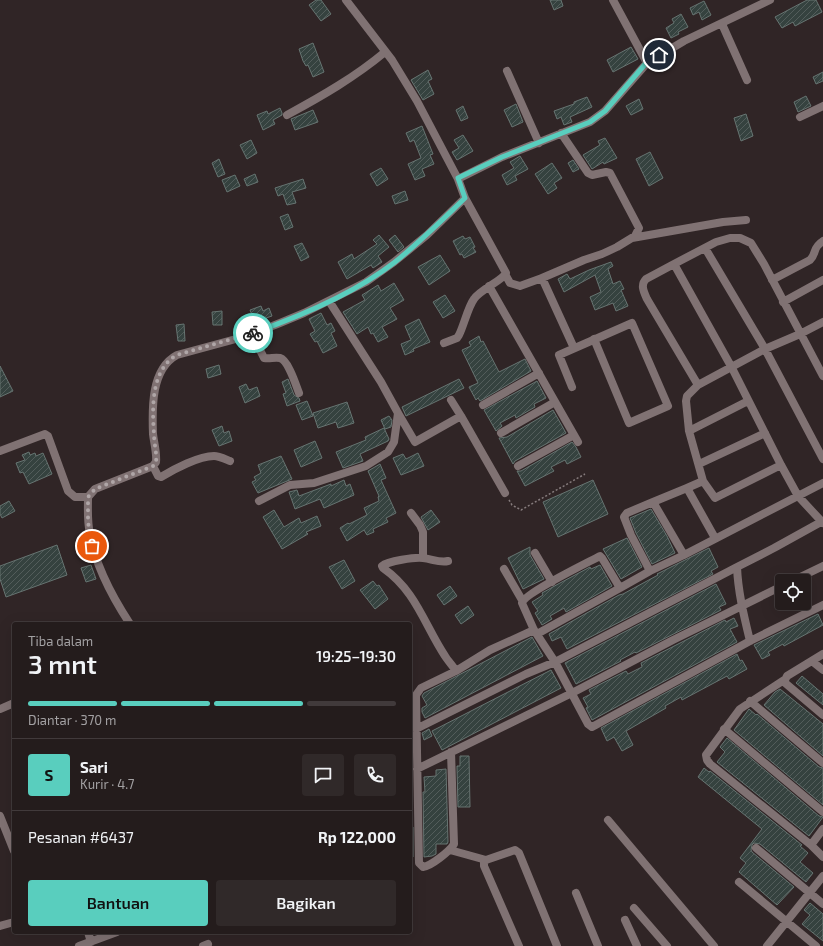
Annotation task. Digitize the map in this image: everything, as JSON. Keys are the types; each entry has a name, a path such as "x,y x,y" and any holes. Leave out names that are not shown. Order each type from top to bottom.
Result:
{"street":[{"path":"346,0 385,52 417,101 458,178 465,198 510,283 520,286 602,254 631,238 636,234 639,228 610,174 606,172 592,175 588,173 561,133"},
{"path":"613,0 647,62"},
{"path":"458,178 502,157 590,122 605,111 647,62 684,41 770,0"},
{"path":"722,24 747,80"},
{"path":"287,115 363,70 385,52"},
{"path":"507,71 539,143"},
{"path":"800,117 823,106"},
{"path":"129,622 99,566 94,552 88,522 88,497 95,489 153,466 156,460 154,435 155,395 163,367 169,360 177,355 252,334 304,313 366,282 394,262 426,235 465,198"},
{"path":"631,238 723,222 746,220"},
{"path":"698,385 647,298 642,285 646,279 674,264 716,242 730,238 740,238 752,244 800,334 821,365 823,376"},
{"path":"772,280 813,258 815,249 823,241"},
{"path":"705,248 765,349 823,459"},
{"path":"416,729 526,674 555,662 822,523 798,496 732,368 674,264"},
{"path":"444,343 458,336 471,302 476,296 488,286 502,278 505,274"},
{"path":"542,278 574,348"},
{"path":"783,302 823,280"},
{"path":"488,286 578,442"},
{"path":"330,301 381,382 415,442 461,416"},
{"path":"781,465 718,498 713,497 703,481 689,431 687,398 698,385 765,349 823,322"},
{"path":"572,387 559,354 574,348 594,339 632,323 668,406 630,423 594,339"},
{"path":"252,334 264,358 280,358 286,362 300,393"},
{"path":"483,405 539,373"},
{"path":"451,400 505,493"},
{"path":"689,431 748,401"},
{"path":"501,433 555,402"},
{"path":"259,501 290,485 319,482 371,464 384,456 392,446 395,437 398,414"},
{"path":"699,464 765,433"},
{"path":"0,451 45,434 48,436 68,491 75,497 88,497"},
{"path":"518,466 574,435"},
{"path":"153,466 158,476 161,477 180,466 214,456 230,461"},
{"path":"650,571 631,535 624,517 627,513 703,481"},
{"path":"451,752 455,839 450,850 427,866 421,866 419,863 415,698 421,688 456,671 490,650 535,632 650,571 823,483"},
{"path":"687,488 715,538"},
{"path":"653,502 684,555"},
{"path":"411,513 420,525 423,532 423,558"},
{"path":"535,553 552,582"},
{"path":"522,600 600,556 620,588"},
{"path":"448,561 444,562 423,558 391,562 382,566 404,586 425,618 445,656 456,671"},
{"path":"806,574 823,566"},
{"path":"737,567 737,580 741,606 750,641"},
{"path":"504,569 522,600 535,632 555,662 588,724 594,726 750,641 823,605"},
{"path":"417,769 572,693 775,589"},
{"path":"823,654 813,662 787,676 784,680 740,709 706,755 706,760 710,764 811,845 823,857"},
{"path":"813,662 823,670"},
{"path":"784,680 785,683 823,715"},
{"path":"750,701 823,763"},
{"path":"0,709 12,704"},
{"path":"724,729 823,812"},
{"path":"0,816 12,846"},
{"path":"608,820 713,945"},
{"path":"811,845 823,830"},
{"path":"756,848 823,904"},
{"path":"450,850 486,860 515,850 518,851 557,946"},
{"path":"486,860 484,866 519,946"},
{"path":"767,946 823,876"},
{"path":"739,882 816,946"},
{"path":"576,893 598,946"},
{"path":"634,908 667,946"},
{"path":"625,920 637,946"},
{"path":"0,926 12,923"},
{"path":"89,934 91,942"},
{"path":"78,946 112,934"}],"path":[{"path":"505,493 512,505 521,510 585,474"}],"building":[{"path":"316,0 321,0 331,14 321,21 309,5"},
{"path":"550,0 561,0 563,6 554,10"},
{"path":"807,0 816,0 822,12 795,26 793,22 782,28 775,17"},
{"path":"704,1 711,15 702,20 699,12 693,15 690,8"},
{"path":"681,14 688,27 678,32 679,34 671,38 666,28 674,23 672,19"},
{"path":"313,43 324,72 313,77 308,65 306,66 303,61 299,49"},
{"path":"631,47 638,59 613,72 607,60"},
{"path":"428,70 432,79 428,81 434,94 423,100 411,80"},
{"path":"823,72 823,81 816,84 813,77"},
{"path":"806,96 811,106 798,112 794,102"},
{"path":"587,97 592,107 570,117 572,122 564,125 561,117 557,119 554,111 574,104 574,102"},
{"path":"639,99 643,109 631,115 626,106"},
{"path":"516,104 523,122 512,127 504,110"},
{"path":"463,106 468,118 461,121 456,110"},
{"path":"280,108 282,115 273,120 275,124 263,130 257,115 267,111 268,114"},
{"path":"313,110 318,122 295,130 291,119"},
{"path":"746,114 753,136 741,141 734,118"},
{"path":"422,126 433,154 430,155 434,164 422,169 425,176 415,180 408,164 421,158 414,140 410,142 406,133"},
{"path":"463,135 473,151 457,160 452,152 459,148 454,140"},
{"path":"605,138 617,158 604,164 603,162 592,169 583,155 600,145 598,141"},
{"path":"251,140 257,153 247,159 240,145"},
{"path":"650,152 663,178 649,186 636,159"},
{"path":"520,156 528,169 515,176 517,180 507,185 502,175 514,168 510,162"},
{"path":"219,159 225,174 218,177 212,163"},
{"path":"573,160 579,169 573,172 568,163"},
{"path":"552,163 562,178 554,183 557,188 548,194 535,174"},
{"path":"381,168 388,179 377,186 370,174"},
{"path":"255,174 258,182 247,186 244,179"},
{"path":"235,175 240,186 227,192 222,180"},
{"path":"303,179 306,188 292,192 296,203 287,205 283,194 278,196 275,188"},
{"path":"405,191 408,200 395,204 392,196"},
{"path":"288,214 293,227 285,230 280,217"},
{"path":"379,235 389,247 378,256 382,262 373,268 371,265 347,279 338,262 352,254 354,259 377,244 373,240"},
{"path":"395,235 404,247 398,252 389,240"},
{"path":"463,236 465,239 470,237 475,247 473,248 476,252 464,258 462,254 460,255 453,241"},
{"path":"302,243 309,257 301,261 294,246"},
{"path":"440,255 450,271 429,285 418,267"},
{"path":"611,262 613,266 608,269 613,284 620,281 624,289 621,290 628,306 616,311 613,303 595,310 590,297 601,292 595,275 564,292 558,279 567,274 570,279"},
{"path":"394,283 404,300 390,308 397,319 382,327 388,337 378,342 373,333 371,334 368,327 357,334 343,312 365,300 362,295 378,285 381,291"},
{"path":"445,295 455,311 443,318 433,302"},
{"path":"261,306 263,311 269,308 272,316 266,318 267,321 256,325 250,310"},
{"path":"222,311 222,325 213,325 212,312"},
{"path":"321,313 327,325 331,323 335,331 331,333 337,346 323,353 317,341 315,342 310,334 315,331 309,319"},
{"path":"419,319 430,342 413,349 414,351 405,355 401,344 411,340 405,326"},
{"path":"184,324 185,341 178,341 176,325"},
{"path":"479,336 499,372 525,359 531,371 480,401 478,398 476,400 469,387 478,383 462,350 471,346 469,342"},
{"path":"219,365 221,374 208,378 206,369"},
{"path":"0,366 13,391 0,397"},
{"path":"288,379 294,395 299,398 300,401 287,406 283,394 286,393 282,382"},
{"path":"459,379 464,388 406,416 402,407"},
{"path":"537,381 546,398 534,404 535,407 516,418 515,415 500,423 502,426 496,431 484,410"},
{"path":"246,384 249,390 257,387 260,396 245,403 239,387"},
{"path":"307,401 313,416 302,420 296,405"},
{"path":"347,402 354,423 338,428 336,422 318,428 313,413"},
{"path":"553,410 566,433 515,461 513,464 499,438 507,437"},
{"path":"389,416 392,420 391,427 385,429 381,420"},
{"path":"222,426 224,433 229,431 232,441 219,446 212,430"},
{"path":"384,428 389,439 388,441 360,454 363,461 343,468 336,452 366,440 365,437"},
{"path":"315,441 322,458 301,467 294,450"},
{"path":"572,442 581,457 567,464 565,460 551,467 554,471 525,486 517,471 521,471"},
{"path":"29,452 30,455 35,453 36,456 43,453 52,474 29,484 23,472 20,473 16,463 25,460 22,455"},
{"path":"418,453 424,466 401,475 393,458 403,454 406,459"},
{"path":"281,456 292,479 258,493 252,482 256,480 254,477 261,473 258,465"},
{"path":"380,464 386,478 381,480 396,513 386,518 388,522 373,529 374,532 367,535 364,530 347,541 340,528 367,515 364,508 379,501 379,496 368,471"},
{"path":"344,480 346,486 350,484 354,495 324,508 320,499 295,509 289,492 297,490 299,496 331,484 331,486"},
{"path":"593,480 608,514 558,537 543,502"},
{"path":"9,501 15,511 2,518 0,514 0,506"},
{"path":"651,509 675,553 652,564 630,518"},
{"path":"274,510 284,527 299,518 301,523 317,516 321,526 306,532 308,534 282,549 263,517"},
{"path":"431,510 440,522 428,530 421,517"},
{"path":"627,538 642,567 621,579 603,549"},
{"path":"57,545 67,575 6,597 0,579 0,566"},
{"path":"530,547 530,555 544,579 523,589 508,558"},
{"path":"709,548 718,567 711,571 713,574 567,649 561,637 552,641 549,634 658,575 657,574"},
{"path":"344,560 355,581 342,589 329,567"},
{"path":"91,565 96,579 86,582 81,568"},
{"path":"600,565 612,586 566,612 564,608 550,616 552,619 542,625 535,613 538,611 532,602 543,595 542,593 560,583 590,567 591,569"},
{"path":"373,581 377,586 379,585 388,599 375,609 360,590"},
{"path":"716,584 726,604 719,607 721,610 636,653 635,652 620,660 621,661 576,684 565,663"},
{"path":"450,586 457,596 444,605 437,595"},
{"path":"468,606 474,615 461,624 455,615"},
{"path":"818,614 823,625 784,646 783,644 768,652 770,655 762,659 754,645"},
{"path":"734,618 738,626 730,629 737,642 592,720 586,708 588,707 583,698 591,694 589,690 626,671 628,674 642,667 641,663 725,620 726,622"},
{"path":"532,637 543,656 425,718 422,712 422,708 427,705 422,696 424,693"},
{"path":"737,654 740,661 742,660 747,669 729,679 727,676 682,700 681,697 665,706 666,708 626,731 633,745 622,751 614,737 607,741 601,728"},
{"path":"551,670 561,688 442,750 432,731"},
{"path":"802,676 823,694 823,705 796,683"},
{"path":"780,689 823,724 823,756 764,705 775,692"},
{"path":"749,709 756,715 757,714 819,767 823,768 823,805 734,730"},
{"path":"429,729 432,736 424,740 422,733"},
{"path":"727,738 819,816 823,817 809,836 717,762 725,752 720,747"},
{"path":"460,756 469,756 470,807 458,807 457,766 460,766"},
{"path":"704,768 709,772 710,771 802,845 800,846 808,853 800,862 813,873 806,882 760,844 754,843 752,845 752,852 794,887 777,905 739,872 746,863 740,858 762,829 698,777"},
{"path":"446,769 448,842 447,844 436,844 436,854 424,857 424,777 436,776 436,770"},
{"path":"412,827 413,827 412,857"},
{"path":"810,903 823,914 823,941 802,924 810,915 804,910"}],"way so far":[{"path":"92,546 88,522 88,497 90,494 95,489 153,466 156,462 154,435 155,395 163,367 169,360 177,355 216,343 247,336 253,333"}],"route":[{"path":"253,333 304,313 366,282 405,253 465,198 458,178 502,157 590,122 611,105 647,62 659,55"}]}
